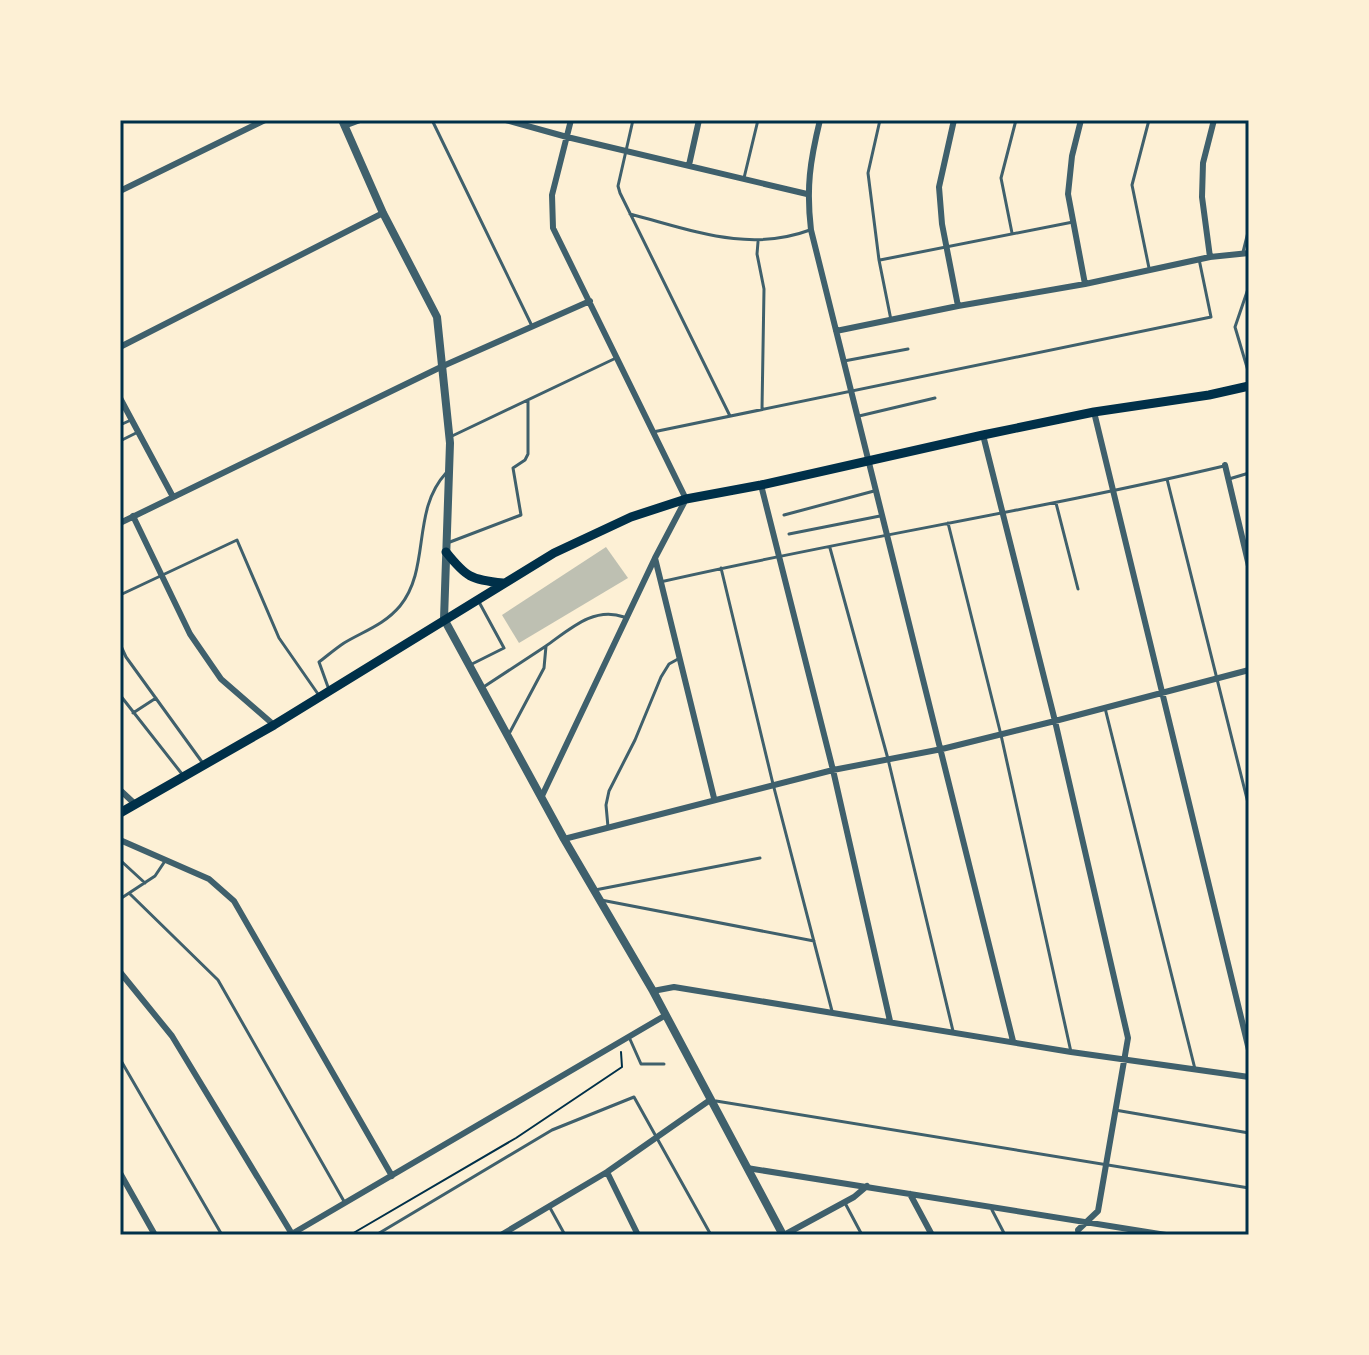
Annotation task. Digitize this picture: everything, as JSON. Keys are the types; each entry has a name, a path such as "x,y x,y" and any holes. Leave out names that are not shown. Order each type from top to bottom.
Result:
{"main road":[{"path":"120,813 274,725 554,553 631,517 686,499 983,435 1094,412 1249,386"},
{"path":"447,548 460,570 473,580 503,583"}],"street":[{"path":"120,191 265,120"},
{"path":"360,120 343,123 383,213 437,317 450,437 444,619 564,839 653,991 784,1235 867,1186"},
{"path":"507,120 807,194"},
{"path":"541,798 686,499 553,228 552,195 571,120"},
{"path":"689,165 699,120"},
{"path":"820,120 807,194 811,230 1013,1041"},
{"path":"954,120 939,187 958,306"},
{"path":"1081,120 1069,178 1073,222 1085,284"},
{"path":"1210,257 1202,197 1203,163 1214,120"},
{"path":"120,347 383,213"},
{"path":"836,331 1246,252"},
{"path":"120,523 172,495 443,366 590,301"},
{"path":"120,398 172,495"},
{"path":"1094,412 1249,1050"},
{"path":"983,435 1055,721 1128,1038 1098,1211 1078,1230 1079,1235"},
{"path":"1225,465 1249,566"},
{"path":"761,485 833,770 890,1021"},
{"path":"133,516 190,634 221,679 274,725"},
{"path":"655,558 714,798"},
{"path":"564,839 714,798 1001,735 1249,670"},
{"path":"120,790 135,804"},
{"path":"120,840 209,879 234,901 392,1176"},
{"path":"120,972 172,1036 291,1234 666,1015"},
{"path":"653,991 674,987 1071,1052 1249,1077"},
{"path":"501,1235 607,1172 710,1100"},
{"path":"746,1168 1166,1235"},
{"path":"607,1172 638,1235"},
{"path":"120,1173 155,1235"},
{"path":"910,1194 932,1235"}],"lane":[{"path":"432,120 532,326"},
{"path":"633,120 618,186 730,416"},
{"path":"744,178 758,120"},
{"path":"880,120 868,173 879,260 891,320"},
{"path":"1012,234 1001,178 1016,120"},
{"path":"1149,120 1132,185 1149,270"},
{"path":"630,214 736,240 758,242 788,238 811,230"},
{"path":"879,260 1073,222"},
{"path":"1246,252 1249,228"},
{"path":"758,242 757,254 764,289 762,409"},
{"path":"653,432 1211,317 1199,259"},
{"path":"1249,286 1235,327 1249,374"},
{"path":"844,361 908,349"},
{"path":"450,437 617,358"},
{"path":"859,416 935,398"},
{"path":"447,548 521,515 513,468 528,454 528,400"},
{"path":"120,425 132,420"},
{"path":"120,441 138,432"},
{"path":"660,582 779,555 830,548 888,534 1114,492 1225,465"},
{"path":"330,690 319,662 344,643 381,625 402,604 411,586 419,555 429,499 437,483 449,470"},
{"path":"1229,479 1249,473"},
{"path":"1167,479 1249,807"},
{"path":"784,515 877,490"},
{"path":"1056,503 1078,589"},
{"path":"789,534 884,516"},
{"path":"948,523 1001,735 1071,1052"},
{"path":"120,595 237,540 279,638 319,697"},
{"path":"830,548 888,759 953,1031"},
{"path":"721,568 832,1013"},
{"path":"470,665 504,648 477,599"},
{"path":"482,688 594,615 609,612 627,617"},
{"path":"120,644 126,657 204,765"},
{"path":"508,736 544,668 546,646"},
{"path":"608,827 606,805 609,791 664,671 679,659"},
{"path":"120,695 184,776"},
{"path":"133,713 156,698"},
{"path":"1104,707 1195,1069"},
{"path":"595,890 760,858"},
{"path":"120,860 145,883"},
{"path":"120,899 155,876 166,860"},
{"path":"130,894 218,980 345,1203"},
{"path":"601,900 814,941"},
{"path":"629,1037 641,1064 664,1064"},
{"path":"120,1059 222,1235"},
{"path":"376,1235 552,1130 634,1097 711,1235"},
{"path":"710,1100 1249,1188"},
{"path":"1115,1110 1249,1133"},
{"path":"844,1202 862,1235"},
{"path":"549,1206 565,1235"},
{"path":"990,1207 1005,1235"}],"path":[{"path":"350,1235 516,1138 622,1067 621,1051"}],"building":[{"path":"606,547 628,578 519,643 502,615"}]}
